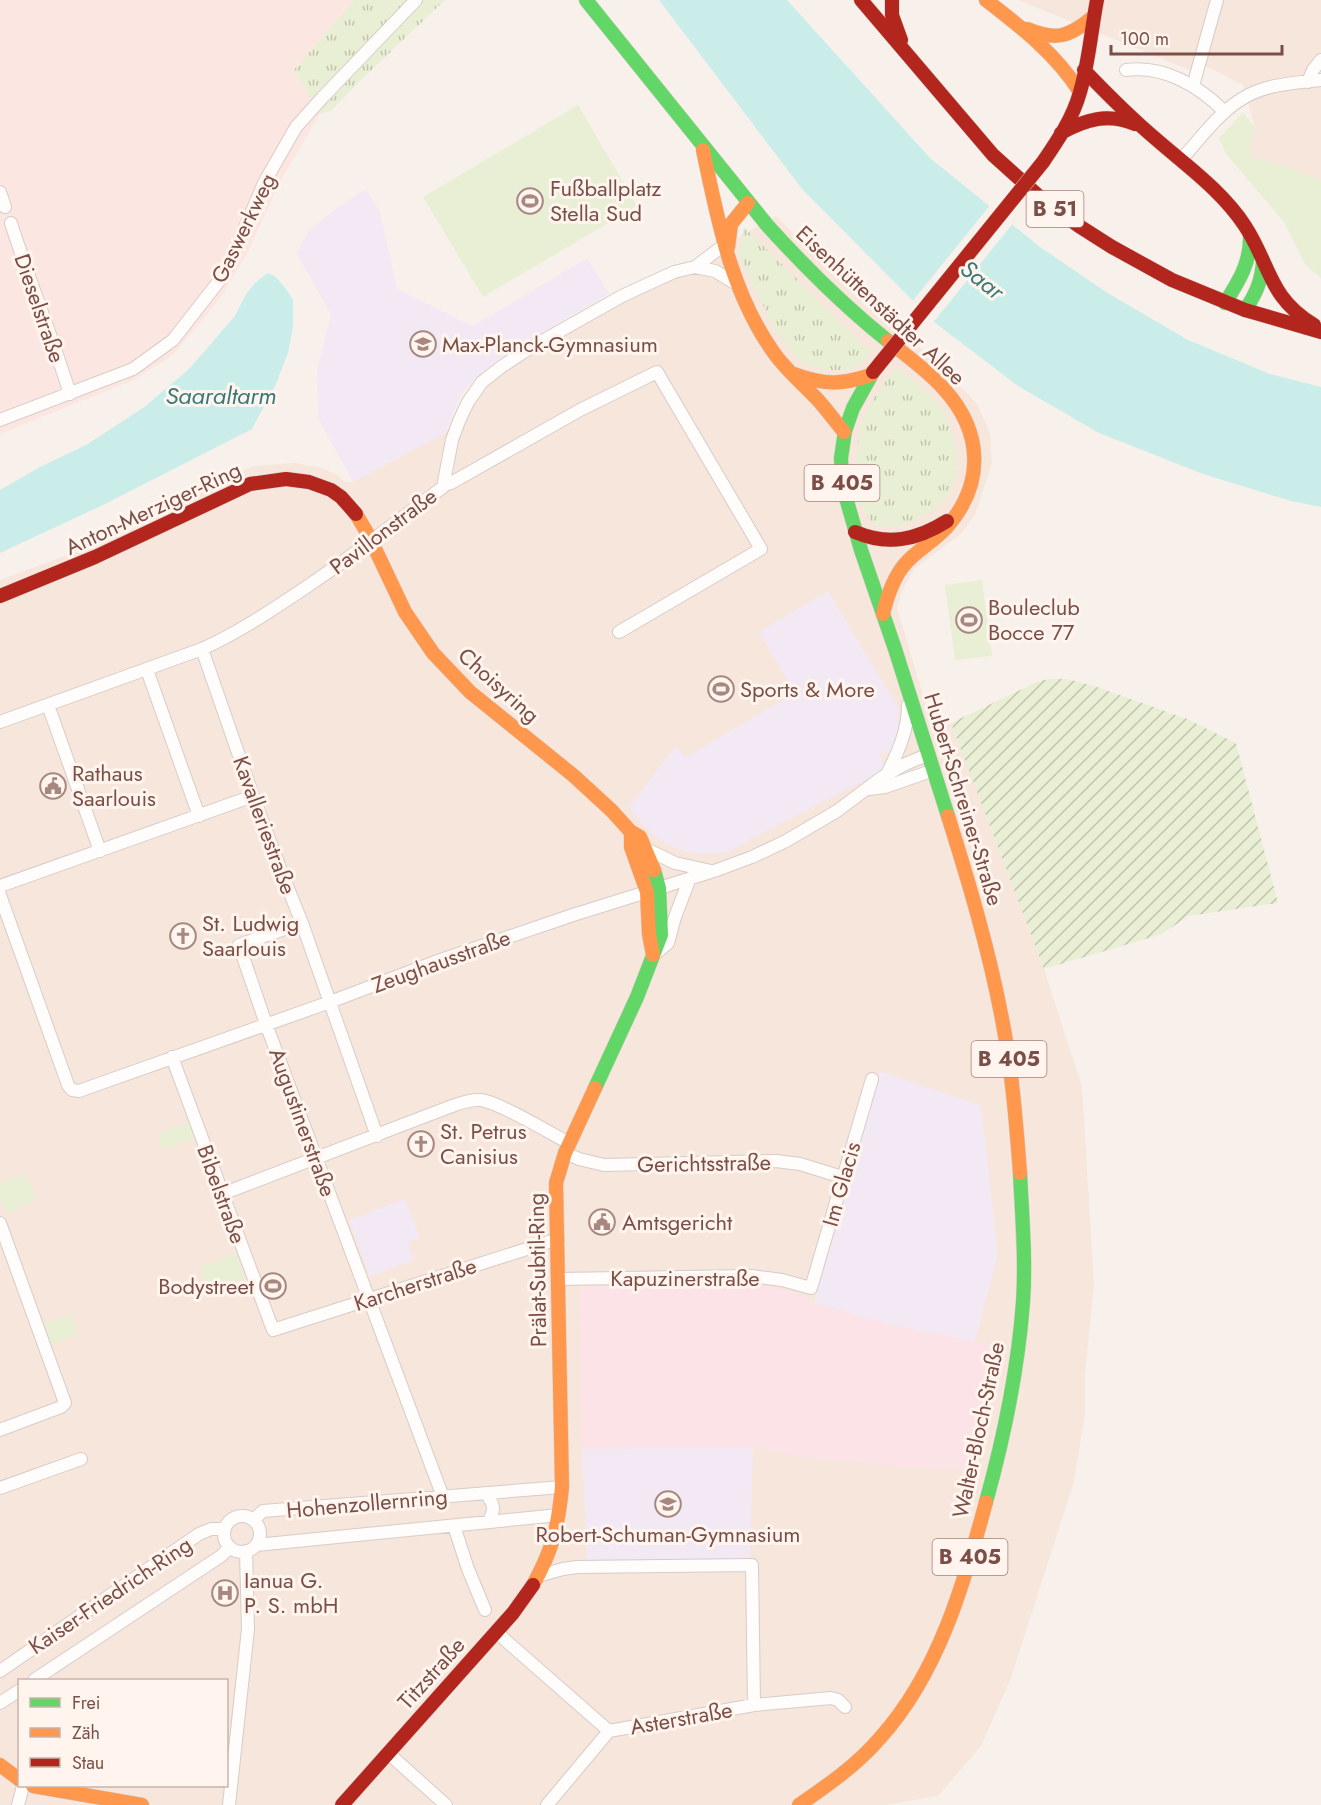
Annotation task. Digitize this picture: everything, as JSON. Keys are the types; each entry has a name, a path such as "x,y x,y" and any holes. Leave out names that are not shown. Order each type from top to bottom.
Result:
{"street":[{"name":"Gaswerkweg","path":"0,420 133,369 173,340 219,281 232,258 264,183 296,126 416,0"},
{"name":"Eisenhüttenstädter Allee","path":"586,0 748,203 778,237 831,292 947,391 968,421 975,449 975,472 969,492 958,513 932,542 906,563 896,577 887,596 883,614"},
{"name":"B 51","path":"861,0 993,154 1043,201 1112,247 1172,280 1245,310 1321,331"},
{"name":"B 51","path":"892,0 894,21 907,53"},
{"path":"986,0 1019,26 1061,66 1074,80 1080,92"},
{"name":"B 405","path":"872,373 1044,162 1073,112 1080,92 1097,0"},
{"path":"1193,86 1217,0"},
{"path":"1019,26 1041,36 1063,37 1083,26 1093,17"},
{"path":"1181,160 1239,100 1275,86 1315,81 1312,70 1321,60"},
{"path":"1125,70 1136,68 1155,71 1182,80 1211,98 1225,112"},
{"name":"B 51","path":"1084,70 1108,96 1181,160 1239,217 1249,232 1273,284 1285,302 1321,331"},
{"name":"B 51","path":"1061,133 1079,123 1100,117 1122,118 1142,127"},
{"name":"Eisenhüttenstädter Allee","path":"702,146 725,251 735,283 751,317 772,351 789,372 825,407 844,432"},
{"path":"0,192 5,207"},
{"name":"Eisenhüttenstädter Allee","path":"725,251 731,224 748,203"},
{"name":"Dieselstraße","path":"11,223 70,394"},
{"path":"1225,303 1247,264 1250,255 1249,232"},
{"name":"Pavillonstraße","path":"0,722 202,649 224,639 282,603 371,541 444,485 459,420 482,382 511,360 622,296 674,272 695,267 725,251"},
{"path":"1245,310 1254,297 1263,276 1263,261"},
{"path":"695,267 715,271 735,283"},
{"path":"444,485 580,410 657,372 761,549 619,632"},
{"path":"789,372 820,383 835,384 872,373"},
{"name":"Hubert-Schreiner-Straße","path":"872,373 858,394 844,432 842,482 855,532 929,754 986,943 1007,1046 1019,1157 1024,1253"},
{"name":"Anton-Merziger-Ring","path":"0,596 53,577 250,484 270,479 300,480 323,486 342,498 360,519 371,541"},
{"path":"855,532 878,539 908,537 943,524 958,513"},
{"name":"Choisyring","path":"371,541 417,631 465,689 574,777 618,817 631,833 640,837 646,849 653,890 649,934 653,956"},
{"name":"Kavalleriestraße","path":"202,649 377,1136"},
{"path":"147,670 199,816"},
{"name":"Zeughausstraße","path":"887,774 906,731 907,686"},
{"path":"48,705 100,851"},
{"name":"Zeughausstraße","path":"0,895 60,1064 70,1088 79,1091 330,1002 435,962 752,857 786,842 837,811 887,774 929,754"},
{"name":"Zeughausstraße","path":"868,790 885,787 934,771"},
{"path":"0,886 253,796"},
{"name":"Choisyring","path":"631,833 631,847 653,890"},
{"path":"646,849 675,863 712,872"},
{"name":"Prälat-Subtil-Ring","path":"541,1570 550,1550 559,1515 562,1487 556,1183 567,1148 637,997 653,956 668,943 690,878"},
{"name":"Augustinerstraße","path":"302,923 239,945 266,1024 443,1497"},
{"name":"Bibelstraße","path":"172,1057 273,1330"},
{"name":"Im Glacis","path":"811,1288 872,1079"},
{"name":"Gerichtsstraße","path":"222,1194 458,1104 480,1100 497,1105 567,1148 579,1159 604,1165 776,1161 800,1164 842,1177"},
{"path":"0,1430 64,1405 1,1225"},
{"name":"Karcherstraße","path":"273,1330 558,1239"},
{"name":"Walter-Bloch-Straße","path":"799,1805 835,1780 877,1741 899,1716 937,1651 967,1570 1004,1429 1017,1360 1023,1299 1024,1253"},
{"name":"Kapuzinerstraße","path":"558,1279 752,1276 782,1280 811,1288"},
{"path":"0,1488 81,1459"},
{"name":"Hohenzollernring","path":"253,1520 263,1511 562,1487"},
{"path":"485,1493 493,1504 494,1510 488,1522"},
{"name":"Hohenzollernring","path":"251,1548 559,1515"},
{"path":"242,1516 253,1520 260,1532 259,1540 251,1548 236,1551 230,1547 225,1539 225,1529 230,1521 242,1516"},
{"path":"454,1526 485,1610"},
{"name":"Kaiser-Friedrich-Ring","path":"0,1671 199,1534 212,1529 225,1529"},
{"name":"Kaiser-Friedrich-Ring","path":"36,1679 221,1556 230,1547"},
{"path":"229,1805 248,1629 251,1548"},
{"path":"550,1550 562,1560 577,1567"},
{"path":"541,1570 577,1567 753,1565 754,1705"},
{"name":"Titzstraße","path":"342,1805 513,1613 541,1570"},
{"path":"496,1632 609,1731"},
{"path":"0,1703 18,1691"},
{"name":"Asterstraße","path":"547,1805 609,1731 754,1705 831,1698 838,1700 845,1707"},
{"path":"388,1753 446,1805"},
{"path":"0,1765 18,1780"},
{"path":"0,1775 18,1780"},
{"path":"18,1805 22,1787"},
{"path":"44,1787 142,1805"}],"shaded area":[{"path":"0,0 354,0 294,70 320,114 279,184 247,254 219,300 173,355 134,380 0,434"},
{"path":"1018,0 1321,0 1321,181 1286,166 1252,157 1250,146 1255,128 1243,85 1196,61 1192,71"},
{"name":"Max-Planck-Gymnasium","path":"366,189 380,212 397,289 473,326 587,258 609,294 492,363 461,394 445,433 353,482 318,418 317,371 331,314 296,253 309,231 334,210"},
{"path":"776,216 845,285 938,363 977,404 990,433 992,464 975,514 962,533 914,569 902,591 897,608 934,732 951,723 1044,969 1082,1087 1094,1284 1085,1374 1085,1415 1074,1481 1011,1678 981,1746 938,1796 885,1805 0,1805 0,580 113,538 216,483 254,466 295,463 318,467 334,473 346,482 353,482 445,433 496,372"},
{"path":"828,591 898,707 899,727 892,753 879,753 884,767 877,774 727,853 689,852 673,847 656,837 629,807 675,747 686,757 795,693 759,632"},
{"path":"880,1071 981,1106 998,1253 975,1342 894,1325 814,1303"},
{"path":"405,1199 420,1238 408,1242 414,1260 370,1277 349,1220"},
{"path":"580,1286 770,1287 803,1294 814,1303 894,1325 975,1342 996,1349 969,1468 958,1470 901,1467 796,1456 753,1447 582,1449"},
{"name":"Robert-Schuman-Gymnasium","path":"753,1447 750,1559 587,1560 582,1449"}],"green space":[{"path":"354,0 445,0 331,111 320,114 294,70"},
{"name":"Fußballplatz Stella Sud","path":"578,105 637,206 483,297 423,197"},
{"path":"1243,112 1255,128 1250,146 1252,157 1286,166 1321,181 1321,279 1305,264 1284,222 1226,154 1219,138"},
{"path":"744,227 871,352 862,363 848,370 832,370 810,367 797,358 779,336 739,254"},
{"path":"896,368 939,404 948,420 953,437 957,468 950,492 932,511 904,524 884,527 873,523 863,508 858,482 858,444 864,418 870,406"},
{"name":"Bouleclub Bocce 77","path":"982,580 992,656 955,660 945,585"},
{"path":"1068,679 1097,687 1187,719 1236,743 1278,903 1188,916 1162,934 1044,969 951,723 1039,681"},
{"path":"189,1122 195,1138 163,1149 157,1134"},
{"path":"26,1174 36,1201 6,1213 0,1197 0,1183"},
{"path":"236,1254 245,1278 208,1291 200,1267"},
{"path":"71,1315 78,1334 50,1344 44,1325"}],"water":[{"name":"Saar","path":"659,0 787,0 930,158 1040,247 1106,292 1188,340 1270,374 1321,387 1321,507 1291,501 1203,474 1099,433 1018,386 934,322 802,189"},
{"name":"Saaraltarm","path":"268,273 276,277 293,300 293,327 288,353 276,384 252,429 105,504 0,553 0,490 40,467 86,445 143,408 189,369 235,316 246,294 255,283"}],"pier":[{"path":"991,204 1014,222 932,324 911,303"}],"traffic: fast":[{"path":"586,0 767,225 825,286 888,341"},
{"path":"1225,303 1246,263 1250,235"},
{"path":"1245,310 1258,287 1263,261"},
{"path":"873,372 853,408 845,431 841,458 842,484 861,550 948,816"},
{"path":"595,1088 637,997 661,935 659,888 654,870"},
{"path":"986,1502 999,1453 1021,1327 1024,1270 1020,1173"}],"traffic: slow":[{"path":"986,0 1049,53 1080,92"},
{"path":"1027,29 1046,35 1062,35 1077,29 1093,17"},
{"path":"703,150 728,256 747,306 774,353 844,432"},
{"path":"728,247 731,224 748,203"},
{"path":"883,614 891,588 901,569 914,555 936,538 959,511 968,494 973,476 974,458 972,440 957,406 931,376 888,341"},
{"path":"794,374 824,382 851,381 871,375"},
{"path":"356,514 405,612 433,653 470,692 574,776 630,831 640,837 654,870"},
{"path":"948,816 978,917 997,993 1011,1076 1020,1173"},
{"path":"631,833 631,847 647,892 649,934 653,955"},
{"path":"533,1585 553,1538 562,1487 556,1183 565,1153 595,1088"},
{"path":"799,1805 862,1757 900,1713 918,1686 933,1657 958,1596 986,1502"},
{"path":"0,1765 18,1778"},
{"path":"39,1787 142,1805"}],"traffic: jam":[{"path":"861,0 993,155 1043,200 1079,226 1172,280 1245,310 1321,332"},
{"path":"892,0 892,15 901,40"},
{"path":"1043,162 1077,102 1086,69 1097,0"},
{"path":"1084,70 1110,97 1226,202 1254,241 1279,292 1287,303 1314,325"},
{"path":"1061,133 1079,124 1097,119 1116,119 1135,124"},
{"path":"873,372 1043,162"},
{"path":"0,596 95,557 250,484 286,479 309,482 331,490 341,497 356,514"},
{"path":"855,532 879,539 902,539 925,533 947,521"},
{"path":"342,1805 513,1613 533,1585"}],"place":[{"name":"Fußballplatz Stella Sud","path":"530,201"},
{"name":"Max-Planck-Gymnasium","path":"423,344"},
{"name":"Bouleclub Bocce 77","path":"969,620"},
{"name":"Sports & More","path":"721,689"},
{"name":"Rathaus Saarlouis","path":"53,786"},
{"name":"St. Ludwig Saarlouis","path":"183,936"},
{"name":"St. Petrus Canisius","path":"421,1144"},
{"name":"Amtsgericht","path":"602,1222"},
{"name":"Bodystreet","path":"273,1286"},
{"name":"Robert-Schuman-Gymnasium","path":"668,1504"},
{"name":"Ianua G. P. S. mbH","path":"225,1593"}]}
